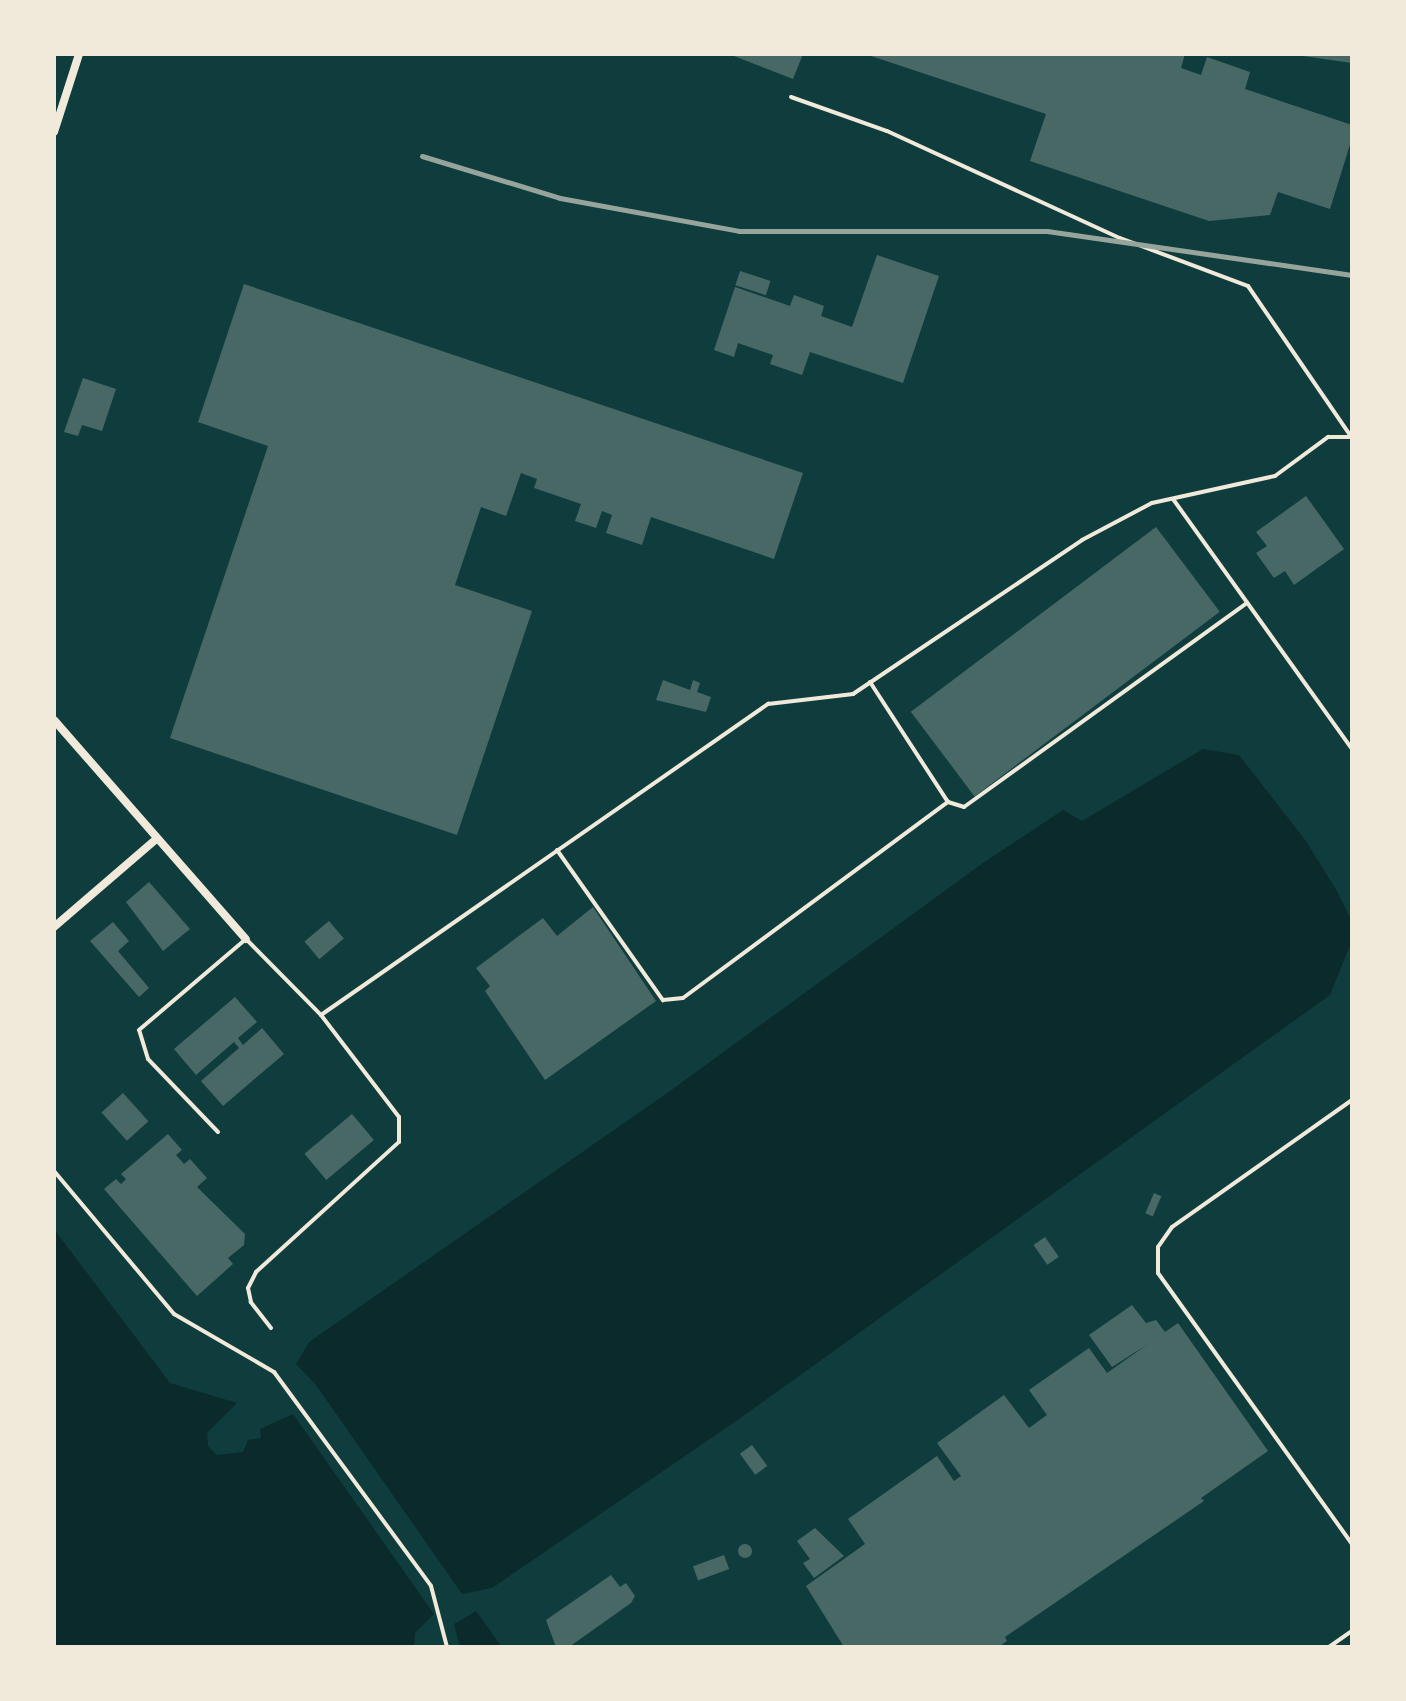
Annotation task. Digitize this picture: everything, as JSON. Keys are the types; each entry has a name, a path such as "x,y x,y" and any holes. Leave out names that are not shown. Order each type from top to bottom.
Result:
{"street":[{"path":"54,132 79,54"},
{"path":"54,720 155,840 246,939"},
{"path":"54,927 155,840"}],"lane":[{"path":"791,97 887,131 1120,238 1248,286 1351,436"},
{"path":"321,1015 768,704 853,694 1082,540 1152,503 1275,476 1328,437 1351,436"},
{"path":"1173,499 1352,749"},
{"path":"870,682 948,802 964,807 1247,603"},
{"path":"557,850 663,1000 683,998 948,802"},
{"path":"218,1132 148,1059 139,1030 215,960 246,939 321,1015 399,1117 399,1142 256,1272 248,1288 251,1302 271,1328"},
{"path":"1352,1100 1172,1227 1158,1247 1158,1273 1352,1544"},
{"path":"54,1171 174,1314 274,1372 431,1586 447,1647"},
{"path":"1329,1647 1352,1631"}],"water":[{"path":"1203,749 1239,755 1306,841 1338,893 1351,920 1352,940 1330,995 739,1419 492,1588 462,1594 316,1385 296,1364 309,1342 670,1091 983,863 1063,810 1082,821"},
{"path":"54,1229 170,1383 237,1403 207,1433 208,1446 217,1455 243,1452 248,1440 261,1438 260,1429 293,1414 434,1614 415,1633 414,1647 54,1647"},
{"path":"476,1611 502,1647 460,1647 454,1624"}],"building":[{"path":"729,54 803,54 793,79"},
{"path":"865,54 1185,54 1181,68 1201,75 1207,57 1250,72 1245,89 1352,125 1352,138 1330,209 1278,192 1270,215 1209,221 1030,161 1046,114"},
{"path":"1352,54 1352,63 1303,56"},
{"path":"877,255 939,276 903,383 810,352 802,375 770,364 773,355 738,343 734,357 714,350 735,287 790,306 794,295 824,306 821,316 852,327"},
{"path":"740,271 770,281 766,295 735,285"},
{"path":"244,284 803,473 774,559 651,517 642,545 606,533 612,515 602,511 596,528 575,521 581,504 534,488 537,479 521,473 506,516 481,507 455,585 532,611 457,835 170,738 268,446 198,422"},
{"path":"83,378 116,389 102,431 82,425 78,436 64,432"},
{"path":"1306,496 1344,549 1294,585 1285,571 1274,578 1256,553 1267,546 1256,532"},
{"path":"1156,527 1220,612 975,796 911,712"},
{"path":"663,680 690,690 693,680 700,683 697,692 711,697 706,712 656,700"},
{"path":"149,882 190,929 163,951 126,902"},
{"path":"593,907 656,1001 545,1080 485,991 490,986 476,968 543,918 557,936"},
{"path":"329,921 344,939 319,959 304,942"},
{"path":"113,922 129,941 118,951 149,988 139,997 90,941"},
{"path":"235,997 257,1022 238,1038 243,1045 262,1028 284,1054 223,1106 201,1081 239,1048 234,1042 196,1075 174,1049"},
{"path":"123,1093 148,1121 127,1141 101,1112"},
{"path":"352,1114 374,1140 326,1180 305,1154"},
{"path":"168,1134 182,1150 176,1155 184,1164 190,1159 207,1178 197,1187 245,1234 244,1245 228,1258 233,1264 197,1296 104,1189 116,1179 121,1184 126,1179 121,1174"},
{"path":"1154,1193 1161,1196 1153,1216 1145,1213"},
{"path":"1045,1237 1059,1257 1047,1265 1034,1245"},
{"path":"1132,1305 1146,1323 1156,1320 1165,1332 1178,1323 1268,1451 1201,1498 1204,1501 1005,1637 1007,1641 998,1647 844,1647 806,1586 865,1544 848,1519 937,1456 954,1481 961,1476 937,1443 1004,1395 1029,1428 1047,1415 1029,1390 1089,1348 1107,1373 1148,1344 1112,1367 1089,1335"},
{"path":"752,1445 767,1466 755,1475 740,1454"},
{"path":"815,1528 844,1556 814,1578 803,1563 810,1559 797,1541"},
{"path":"745,1544 752,1551 745,1558 738,1551"},
{"path":"724,1555 729,1569 698,1580 693,1566"},
{"path":"611,1575 620,1587 626,1583 635,1596 631,1603 569,1647 556,1647 546,1620"}],"railway":[{"path":"422,156 560,198 739,231 1047,231 1352,275"}]}
